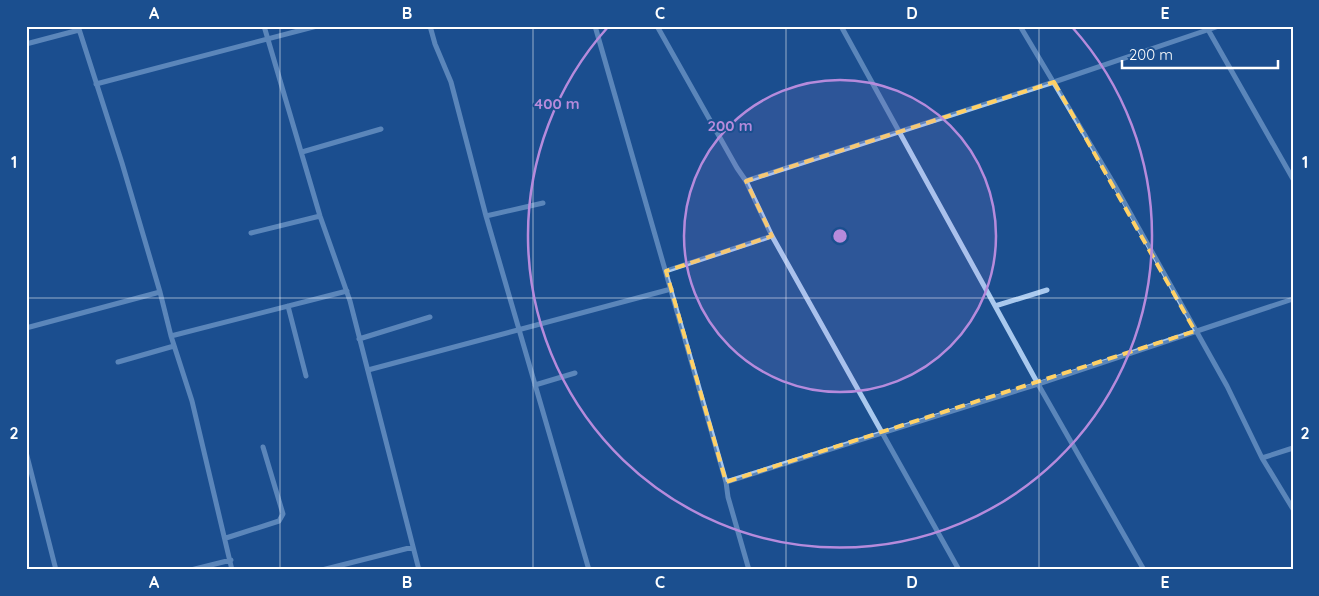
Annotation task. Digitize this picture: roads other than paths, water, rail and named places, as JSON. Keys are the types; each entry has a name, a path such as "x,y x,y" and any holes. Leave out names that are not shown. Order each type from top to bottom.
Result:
{"street":[{"path":"264,26 320,216 346,291 360,339 419,570"},
{"path":"96,84 317,26"},
{"path":"430,26 435,44 451,82 486,216 589,570"},
{"path":"596,26 726,482 728,497 748,570"},
{"path":"657,26 746,181 772,236 959,570"},
{"path":"840,26 1038,384 1144,570"},
{"path":"1020,26 1114,184 1227,386 1262,458 1293,509"},
{"path":"746,181 1054,82 1207,28 1219,26"},
{"path":"26,44 78,28 122,163 171,336 192,401 226,538 232,570"},
{"path":"1207,28 1293,179"},
{"path":"302,152 381,129"},
{"path":"486,216 543,203"},
{"path":"251,233 320,216"},
{"path":"666,271 772,236"},
{"path":"368,370 671,290"},
{"path":"995,306 1047,290"},
{"path":"171,336 346,291"},
{"path":"26,328 160,292"},
{"path":"726,482 1038,384 1293,299"},
{"path":"288,306 306,376"},
{"path":"360,339 430,317"},
{"path":"118,362 174,346"},
{"path":"535,385 575,373"},
{"path":"226,538 283,517 263,447"},
{"path":"1262,458 1293,448"},
{"path":"26,452 56,570"},
{"path":"322,570 413,547"},
{"path":"191,570 231,560"}]}
